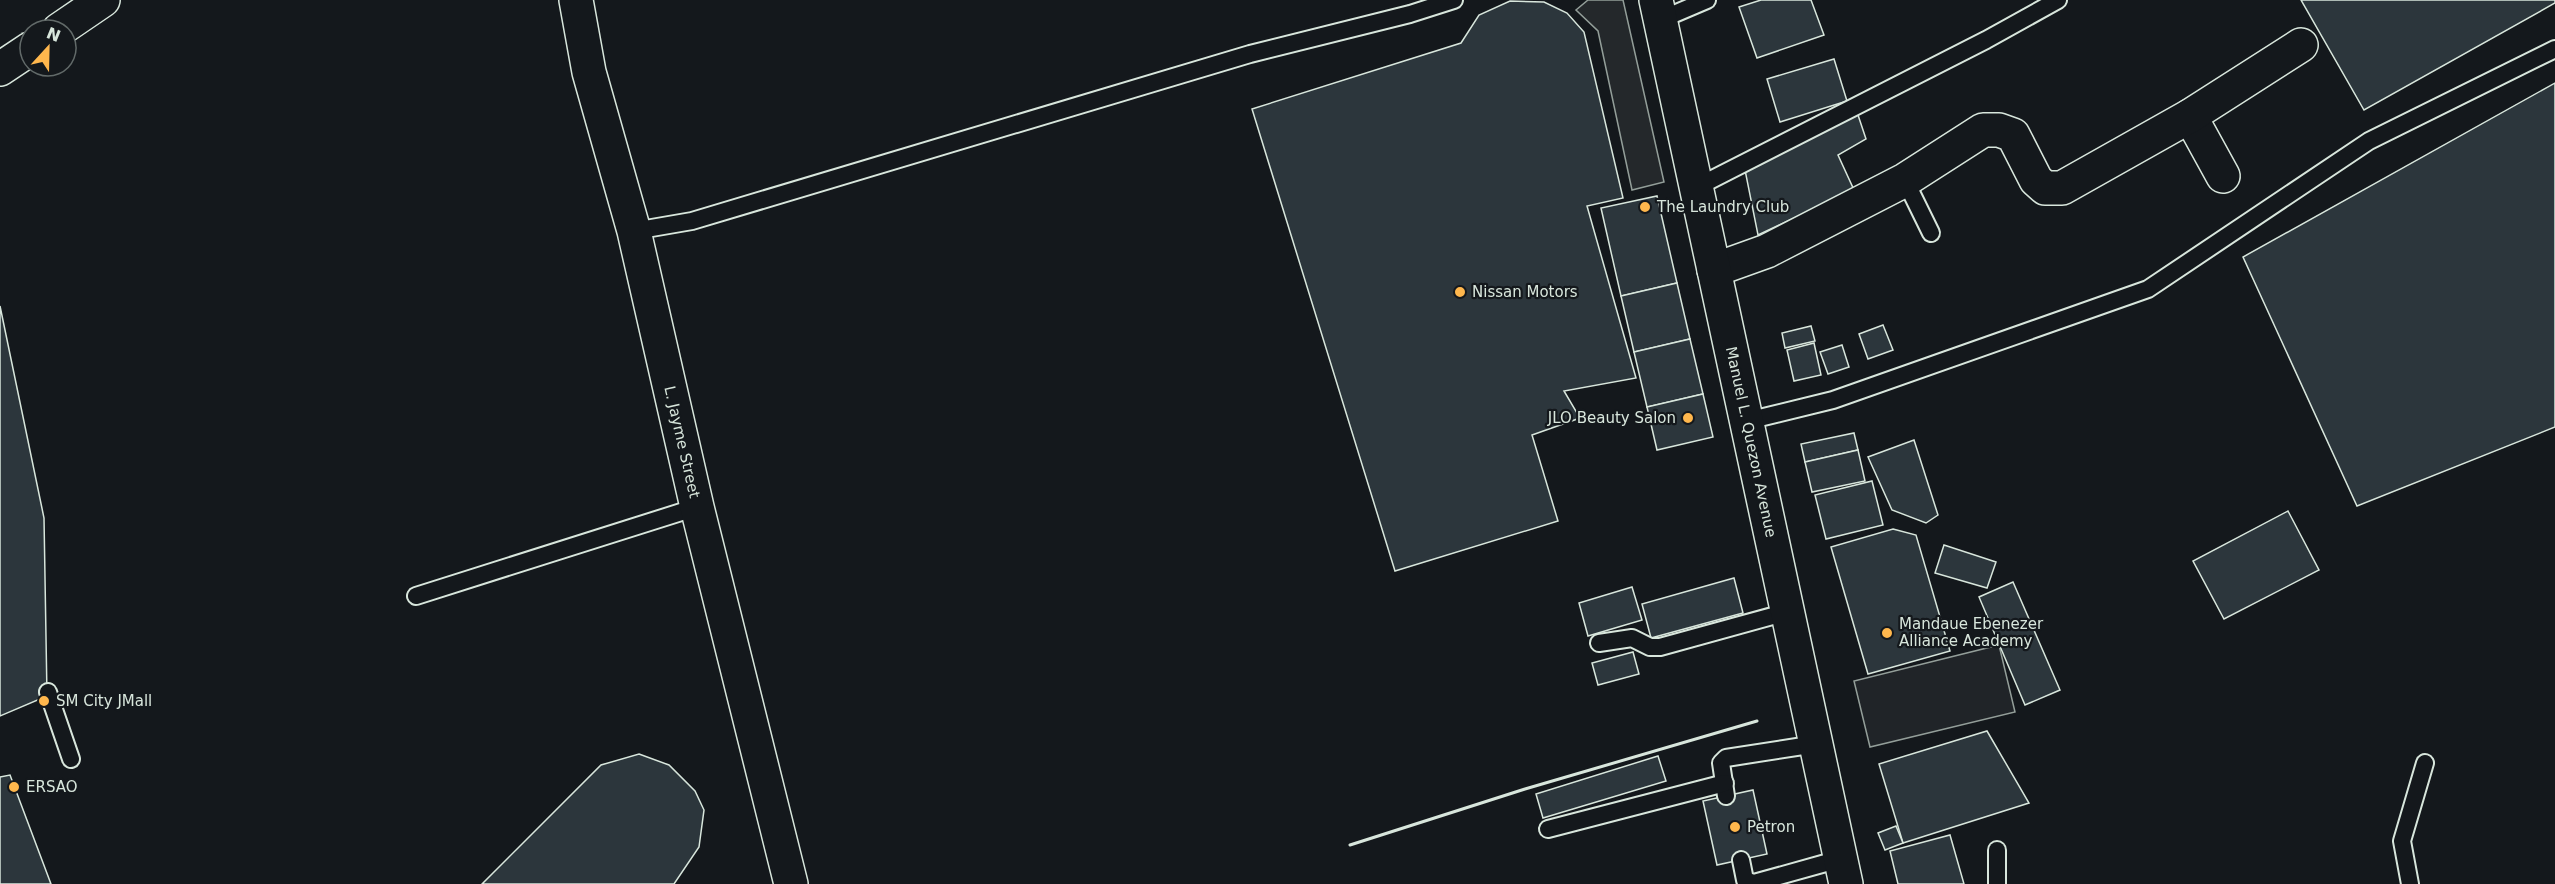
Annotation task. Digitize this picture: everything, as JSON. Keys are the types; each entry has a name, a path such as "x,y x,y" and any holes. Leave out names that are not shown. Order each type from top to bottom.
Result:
{"street":[{"path":"77,18 103,0"},
{"name":"L. Jayme Street","path":"576,0 589,72 634,231 786,883"},
{"name":"Manuel L. Quezon Avenue","path":"1658,10 1843,871"},
{"path":"1714,270 1767,250 1905,180 1983,130 1999,130 2013,135 2036,180 2045,188 2062,188 2190,116 2301,45"},
{"path":"0,69 18,57"},
{"path":"2190,116 2223,176"}],"lane":[{"path":"634,231 692,221 1407,7 1454,0"},
{"path":"1658,10 1707,0"},
{"path":"1697,187 1986,40 2058,0"},
{"path":"1747,421 1833,400 2148,289 2369,141 2555,49"},
{"path":"1905,180 1931,233"},
{"path":"416,596 697,507"},
{"path":"1599,643 1632,638 1650,647 1660,647 1787,612"},
{"path":"48,692 71,759"},
{"path":"1548,829 1726,790 1720,770 1721,763 1726,758 1816,744"},
{"path":"2410,884 2402,841 2425,763"},
{"path":"1996,850 1997,884"},
{"path":"1741,860 1745,880 1754,883 1843,871"}],"shaded area":[{"path":"1588,0 1623,0 1664,182 1632,190 1598,31 1576,10"},
{"path":"1999,645 2015,712 1870,747 1854,681"}],"building":[{"path":"1761,0 1811,0 1824,35 1757,58 1739,7"},
{"path":"2301,0 2555,0 2555,3 2364,110"},
{"name":"Nissan Motors","path":"1510,1 1544,2 1567,13 1584,32 1623,198 1587,206 1636,378 1564,391 1580,418 1532,435 1558,521 1395,571 1252,109 1461,43 1479,15"},
{"path":"1834,59 1847,101 1780,122 1767,79"},
{"path":"2555,83 2555,427 2357,506 2243,257"},
{"path":"1857,112 1866,139 1838,155 1854,190 1758,235 1745,170"},
{"path":"1657,196 1677,283 1621,296 1601,208"},
{"path":"1677,283 1690,339 1634,352 1621,296"},
{"name":"SM City JMall","path":"0,306 44,518 47,696 0,716"},
{"path":"1883,325 1893,350 1868,359 1859,334"},
{"path":"1811,326 1815,341 1785,348 1782,333"},
{"path":"1690,339 1703,394 1647,407 1634,352"},
{"path":"1814,343 1821,375 1794,381 1787,350"},
{"path":"1842,345 1849,367 1828,374 1820,352"},
{"path":"1703,394 1713,437 1657,450 1647,407"},
{"path":"1854,433 1858,450 1805,462 1801,444"},
{"path":"1914,440 1938,515 1926,523 1892,510 1868,457"},
{"path":"1858,450 1865,481 1812,492 1805,462"},
{"path":"1872,481 1883,525 1826,539 1815,495"},
{"path":"2288,511 2319,570 2224,619 2193,561"},
{"path":"1893,529 1916,535 1950,651 1868,674 1831,547"},
{"path":"1944,545 1996,562 1987,588 1935,573"},
{"path":"1734,578 1743,613 1651,638 1642,604"},
{"path":"2013,582 2060,690 2025,705 1979,597"},
{"path":"1632,587 1642,620 1588,636 1579,603"},
{"path":"1633,652 1639,674 1598,685 1592,663"},
{"path":"1987,731 2029,803 1903,843 1879,764"},
{"path":"639,754 669,765 695,791 704,810 699,847 674,884 482,884 601,765"},
{"path":"1658,756 1666,781 1543,818 1536,794"},
{"path":"10,775 51,884 0,884 0,777"},
{"name":"Petron","path":"1753,790 1767,854 1717,865 1703,801"},
{"path":"1896,826 1903,843 1885,850 1878,833"},
{"path":"1950,835 1964,884 1898,884 1890,851"}],"wall":[{"path":"1350,845 1525,789 1757,721"}],"place":[{"name":"The Laundry Club","path":"1645,207"},
{"name":"Nissan Motors","path":"1460,292"},
{"name":"JLO Beauty Salon","path":"1688,418"},
{"name":"Mandaue Ebenezer Alliance Academy","path":"1887,633"},
{"name":"SM City JMall","path":"44,701"},
{"name":"ERSAO","path":"14,787"},
{"name":"Petron","path":"1735,827"}]}
